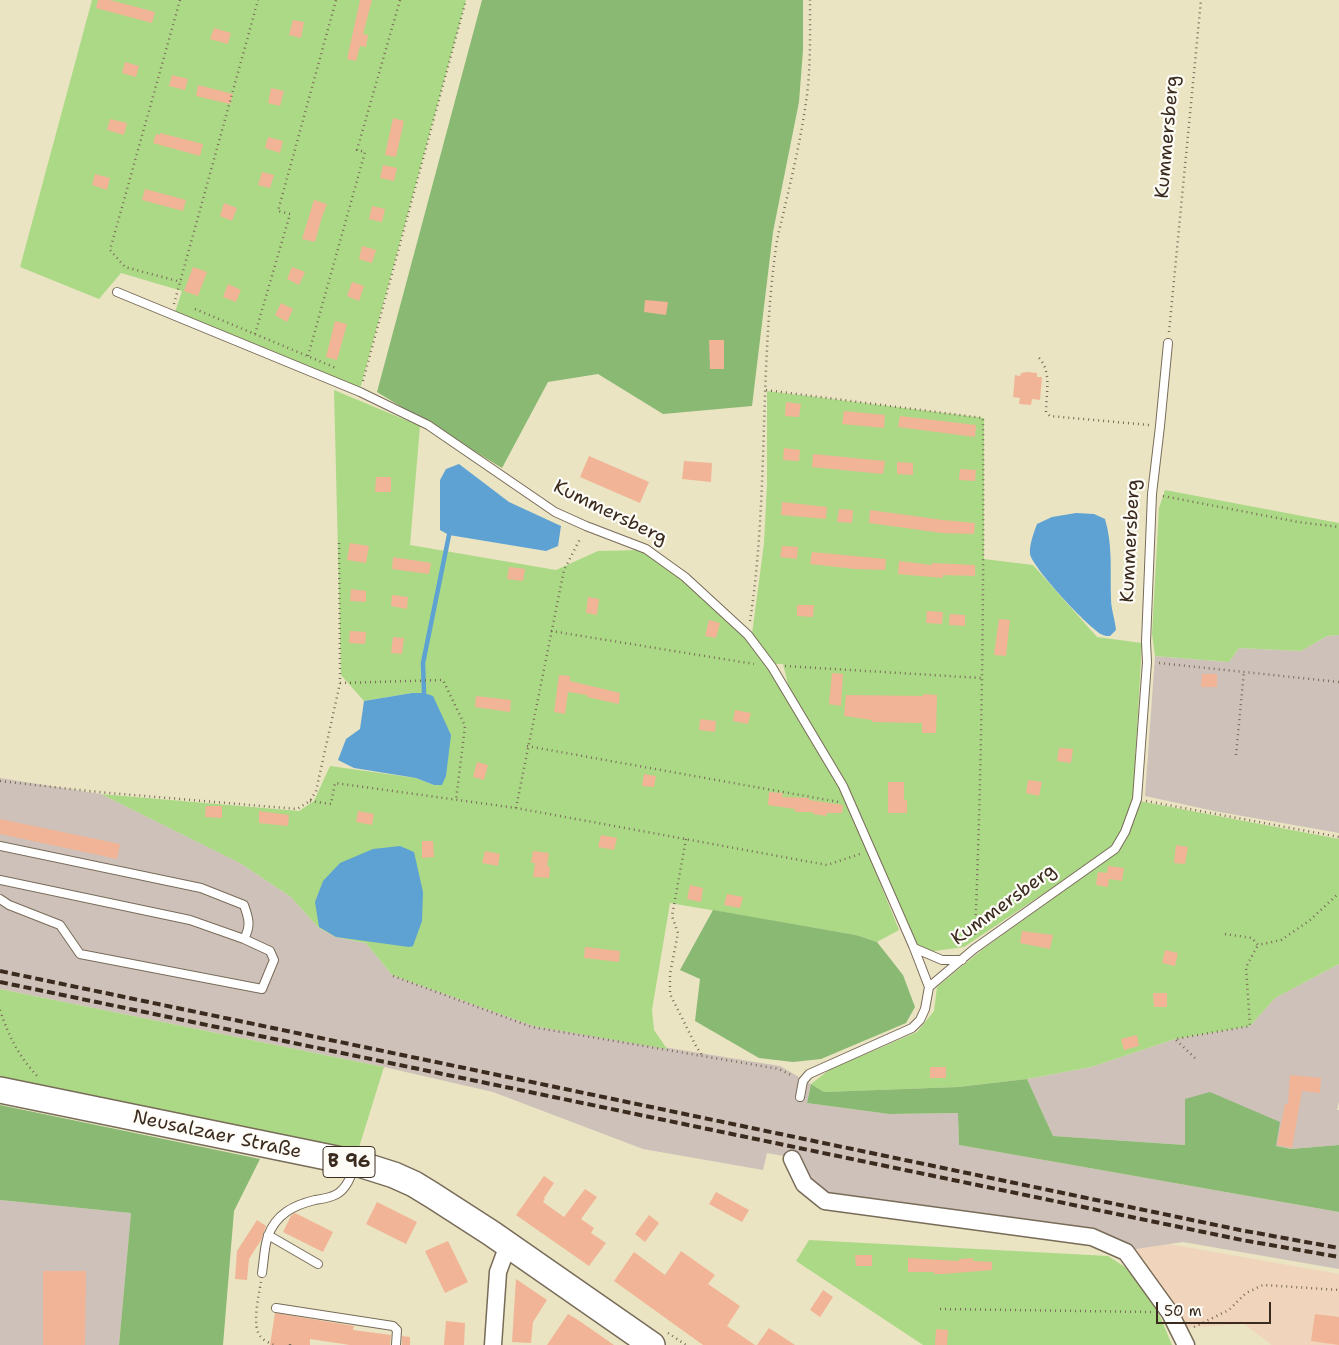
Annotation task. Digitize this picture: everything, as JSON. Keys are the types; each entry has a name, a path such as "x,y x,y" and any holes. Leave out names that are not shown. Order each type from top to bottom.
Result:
{"main road":[{"name":"Neusalzaer Straße","path":"0,1090 356,1163 394,1175 414,1184 508,1245 652,1345"}],"street":[{"path":"792,1159 804,1184 825,1200 1092,1237 1126,1252 1170,1313 1183,1339"},
{"path":"493,1345 498,1272 508,1245"}],"lane":[{"name":"Kummersberg","path":"117,292 360,392 428,425 555,512 646,549 685,577 748,635 772,667 843,786 914,948 929,987 974,950 1115,849 1125,832 1136,799 1147,662 1146,642 1152,494 1168,343"},
{"path":"0,846 201,888 244,905 250,921 249,929 244,939"},
{"path":"0,880 190,920 244,939 270,951 274,960 262,989 80,954 60,925 9,905 0,898"},
{"path":"914,948 942,960 963,960"},
{"path":"800,1097 804,1081 809,1074 912,1028 920,1020 925,1009 929,987"},
{"path":"262,1274 268,1235 277,1220 285,1211 296,1205 325,1199 337,1194 346,1186 356,1163"},
{"path":"268,1235 318,1264"},
{"path":"276,1308 393,1326 397,1330 396,1345"}],"path":[{"path":"180,0 110,250 125,267 181,282"},
{"path":"171,313 258,0"},
{"path":"255,334 290,214 278,210 336,0"},
{"path":"308,356 365,152 357,150 400,0"},
{"path":"360,392 466,0"},
{"path":"748,635 754,593 763,488 763,442 776,246 806,102 810,50 810,0"},
{"name":"Kummersberg","path":"1168,343 1201,0"},
{"path":"195,309 336,368"},
{"path":"1039,358 1044,362 1046,371 1046,412 1050,416 1160,426"},
{"path":"766,390 983,418 984,574 980,803 974,950"},
{"path":"1152,494 1298,522 1339,527"},
{"path":"516,808 564,570 586,526"},
{"path":"0,781 108,793 296,809 310,801 316,790 340,683 339,539"},
{"path":"1147,662 1339,682"},
{"path":"1236,755 1244,671"},
{"path":"340,683 443,680 465,726 456,800"},
{"path":"528,746 852,804"},
{"path":"310,801 331,804 335,783 516,808 827,865 871,851"},
{"path":"1136,799 1339,837"},
{"path":"686,839 672,916 678,933 670,974 670,994 703,1057"},
{"path":"1195,1058 1175,1039 1250,1026 1246,967 1258,945 1281,940 1309,921 1339,893"},
{"path":"1225,934 1252,938 1258,945"},
{"path":"393,976 532,1027 779,1069 804,1081"},
{"path":"0,1010 14,1045 24,1061 40,1078"},
{"path":"262,1274 256,1324 257,1331 261,1338 274,1345"},
{"path":"1183,1339 1229,1310 1246,1293 1263,1284 1339,1290"},
{"path":"940,1308 1170,1313"}],"shaded area":[{"path":"1339,635 1339,833 1214,811 1145,796 1155,656 1229,662 1239,648 1301,651 1327,636"},
{"path":"0,778 101,794 240,863 291,897 319,928 336,937 366,943 392,975 534,1026 780,1066 811,1084 807,1103 889,1114 958,1113 959,1145 1339,1212 1339,1269 1183,1242 1130,1250 826,1193 811,1180 800,1159 767,1153 763,1170 643,1149 493,1092 384,1067 0,989"},
{"path":"1339,964 1339,1101 1337,1110 1339,1110 1339,1145 1291,1149 1276,1146 1185,1100 1185,1145 1053,1136 1027,1079 1091,1067 1175,1039 1250,1026 1275,998"},
{"path":"0,1200 131,1213 119,1345 0,1345"},
{"path":"1169,1244 1339,1274 1339,1345 1272,1345 1244,1324 1182,1328 1130,1250"}],"green space":[{"path":"92,0 466,0 360,389 175,312 182,291 121,273 99,299 20,267"},
{"path":"482,0 803,0 803,50 799,102 773,232 752,406 663,414 598,374 548,382 502,468 377,392"},
{"path":"334,390 420,426 410,545 556,570 598,551 644,550 685,580 746,637 771,671 846,799 899,930 877,942 856,935 670,903 652,1010 654,1030 667,1049 534,1026 392,975 366,943 336,937 319,928 291,897 240,863 101,794 299,811 314,801 330,766 416,778 434,785 412,693 364,701 341,675"},
{"path":"767,391 984,418 984,559 1033,565 1097,637 1142,643 1133,799 1122,833 1110,849 964,947 920,953 852,795 789,688 783,664 775,664 752,634 764,543 767,485"},
{"path":"1165,490 1339,523 1339,635 1327,636 1301,651 1239,648 1229,662 1155,656 1152,634 1159,508"},
{"path":"1139,801 1339,839 1339,964 1275,998 1250,1026 1175,1039 1091,1067 1027,1079 958,1087 824,1092 811,1084 829,1070 917,1032 934,1011 937,987 983,949 1117,853 1127,838"},
{"path":"713,910 856,935 877,942 903,975 915,1007 906,1023 821,1059 793,1062 759,1058 695,1021 700,979 680,970"},
{"path":"0,989 384,1067 356,1157 0,1082"},
{"path":"1027,1079 1053,1136 1185,1145 1185,1099 1210,1092 1280,1122 1276,1146 1291,1149 1339,1145 1339,1212 959,1145 958,1113 889,1114 807,1103 811,1084 824,1092 958,1087"},
{"path":"0,1105 260,1159 234,1211 223,1345 119,1345 131,1213 0,1200"},
{"path":"809,1240 1108,1256 1125,1267 1154,1302 1172,1345 923,1345 796,1261"}],"water":[{"path":"459,464 509,502 561,526 558,546 546,551 449,535 440,530 440,480 446,469"},
{"path":"1076,513 1094,514 1105,519 1108,529 1111,603 1116,630 1110,636 1096,631 1075,611 1040,571 1030,554 1031,543 1037,524 1052,517"},
{"path":"412,693 424,693 433,696 451,735 446,776 442,785 434,785 416,778 354,768 338,760 346,739 360,729 364,701"},
{"path":"400,846 414,852 423,892 422,921 413,946 336,937 319,927 315,902 323,881 340,863 373,849"}],"building":[{"path":"98,0 110,0 155,12 152,23 96,8"},
{"path":"360,0 372,0 363,34 368,35 366,47 360,46 356,61 347,59"},
{"path":"293,20 304,22 301,38 289,35"},
{"path":"214,28 231,33 228,44 210,39"},
{"path":"125,62 139,66 136,77 122,73"},
{"path":"172,75 188,79 185,90 169,86"},
{"path":"198,85 233,94 230,104 196,96"},
{"path":"271,88 284,91 280,106 268,103"},
{"path":"393,118 404,121 396,157 385,155"},
{"path":"110,119 127,123 124,135 107,130"},
{"path":"160,133 203,144 200,156 153,143 156,134 160,135"},
{"path":"268,137 283,141 280,153 265,148"},
{"path":"383,165 397,168 394,181 380,178"},
{"path":"262,172 274,175 270,188 258,185"},
{"path":"95,174 110,178 107,190 92,185"},
{"path":"145,189 186,200 183,211 142,200"},
{"path":"314,200 327,204 315,242 302,239"},
{"path":"224,203 237,208 232,221 220,216"},
{"path":"372,206 385,209 382,222 369,219"},
{"path":"362,246 376,250 372,263 359,259"},
{"path":"193,267 207,272 198,296 184,291"},
{"path":"292,267 305,272 299,285 287,279"},
{"path":"352,282 364,286 359,301 347,296"},
{"path":"228,284 241,290 236,302 223,297"},
{"path":"645,300 668,302 666,315 644,312"},
{"path":"281,303 293,309 287,322 275,315"},
{"path":"335,321 347,324 337,360 326,357"},
{"path":"709,340 724,340 724,369 710,369"},
{"path":"1021,373 1037,373 1037,377 1042,377 1040,400 1032,399 1031,405 1019,404 1020,398 1013,397 1015,375 1020,376"},
{"path":"786,402 801,404 799,417 785,416"},
{"path":"844,411 885,415 884,428 842,424"},
{"path":"900,416 976,425 975,437 898,427"},
{"path":"784,448 800,450 799,461 783,460"},
{"path":"813,454 885,461 883,474 812,467"},
{"path":"589,456 649,482 640,503 580,477"},
{"path":"684,461 712,463 711,482 682,479"},
{"path":"897,462 913,463 913,475 897,474"},
{"path":"960,469 976,470 975,481 959,480"},
{"path":"376,477 391,477 391,492 375,492"},
{"path":"782,502 827,507 826,519 781,515"},
{"path":"839,509 853,510 852,523 837,522"},
{"path":"870,510 975,523 974,534 942,533 869,523"},
{"path":"350,543 369,546 366,563 347,560"},
{"path":"782,546 798,547 797,559 780,557"},
{"path":"812,552 886,559 885,570 810,564"},
{"path":"393,557 431,563 429,574 392,569"},
{"path":"899,561 932,565 932,563 975,565 975,576 943,575 943,578 898,574"},
{"path":"509,567 525,569 523,581 507,579"},
{"path":"351,589 366,591 366,602 350,601"},
{"path":"392,595 408,597 407,609 391,606"},
{"path":"588,597 599,599 597,615 586,613"},
{"path":"797,605 814,605 813,617 797,616"},
{"path":"927,611 943,612 942,624 926,623"},
{"path":"950,614 965,615 965,626 949,625"},
{"path":"999,619 1010,620 1006,656 994,655"},
{"path":"709,620 720,623 716,638 705,636"},
{"path":"350,631 366,632 365,644 349,643"},
{"path":"393,637 404,638 402,654 391,653"},
{"path":"832,673 843,674 841,706 829,704"},
{"path":"1202,674 1217,674 1217,687 1201,687"},
{"path":"559,675 570,676 570,681 620,693 619,704 568,692 565,714 554,712"},
{"path":"923,694 937,695 936,733 922,733 922,723 872,722 872,720 844,716 846,695 923,696"},
{"path":"476,696 511,700 510,712 475,707"},
{"path":"735,710 751,713 748,724 733,721"},
{"path":"700,719 716,721 715,732 699,730"},
{"path":"1059,748 1073,749 1071,763 1057,761"},
{"path":"477,762 488,765 484,780 473,777"},
{"path":"644,774 656,776 654,787 642,786"},
{"path":"1028,780 1042,782 1039,796 1026,793"},
{"path":"888,782 904,782 904,800 907,800 907,813 888,813"},
{"path":"769,792 783,793 782,797 809,798 809,800 843,805 842,813 827,813 826,816 813,814 813,812 795,812 795,809 768,805"},
{"path":"206,806 222,806 222,818 205,817"},
{"path":"259,811 289,815 288,826 259,823"},
{"path":"358,811 374,814 372,825 356,822"},
{"path":"0,819 120,844 117,859 0,834"},
{"path":"601,835 617,838 614,850 598,847"},
{"path":"422,841 433,841 434,857 422,858"},
{"path":"1176,845 1188,847 1185,864 1174,863"},
{"path":"485,851 500,854 498,866 482,863"},
{"path":"533,851 549,853 547,866 550,867 549,878 533,877 535,863 531,863"},
{"path":"1108,866 1124,868 1122,881 1109,879 1108,887 1096,885 1098,872 1107,873"},
{"path":"690,885 703,888 701,902 687,899"},
{"path":"727,894 743,897 740,908 724,905"},
{"path":"1022,931 1053,935 1050,949 1020,943"},
{"path":"585,947 620,951 619,962 584,958"},
{"path":"1165,950 1178,953 1175,966 1162,963"},
{"path":"1153,993 1167,993 1167,1007 1154,1007"},
{"path":"1137,1035 1139,1046 1124,1050 1121,1039"},
{"path":"930,1067 946,1067 946,1078 930,1078"},
{"path":"1290,1075 1321,1078 1320,1093 1302,1091 1292,1148 1277,1145 1285,1104 1288,1104"},
{"path":"544,1176 554,1183 543,1202 564,1217 585,1189 597,1197 581,1219 594,1228 591,1233 606,1243 589,1266 516,1215"},
{"path":"716,1192 749,1210 742,1222 709,1204"},
{"path":"377,1202 417,1222 406,1244 366,1224"},
{"path":"295,1213 333,1232 323,1252 283,1232 291,1216"},
{"path":"649,1215 659,1223 645,1242 635,1234"},
{"path":"257,1220 266,1226 261,1240 249,1259 247,1280 235,1279 237,1251"},
{"path":"448,1241 468,1282 445,1293 425,1251"},
{"path":"681,1251 715,1275 708,1284 740,1306 727,1326 755,1345 703,1345 614,1281 634,1252 665,1275"},
{"path":"855,1255 872,1255 872,1266 856,1266"},
{"path":"908,1258 959,1261 959,1259 973,1258 973,1261 992,1262 992,1270 943,1274 908,1272"},
{"path":"43,1271 86,1271 85,1345 43,1345"},
{"path":"516,1279 547,1300 533,1322 531,1343 512,1342"},
{"path":"823,1290 833,1297 820,1317 810,1310"},
{"path":"275,1313 354,1326 353,1330 391,1335 390,1345 350,1345 310,1339 310,1345 270,1345"},
{"path":"568,1314 578,1320 614,1345 547,1345"},
{"path":"1315,1314 1339,1317 1339,1345 1311,1341"},
{"path":"446,1321 465,1323 464,1345 444,1345"},
{"path":"769,1328 795,1345 757,1345"},
{"path":"936,1329 948,1330 947,1345 935,1345"},
{"path":"402,1336 410,1337 410,1345 402,1345"}],"waterway":[{"path":"424,693 423,663 449,535"}],"railway":[{"path":"0,971 1240,1230 1339,1248"},
{"path":"0,982 1242,1240 1339,1257"}]}
